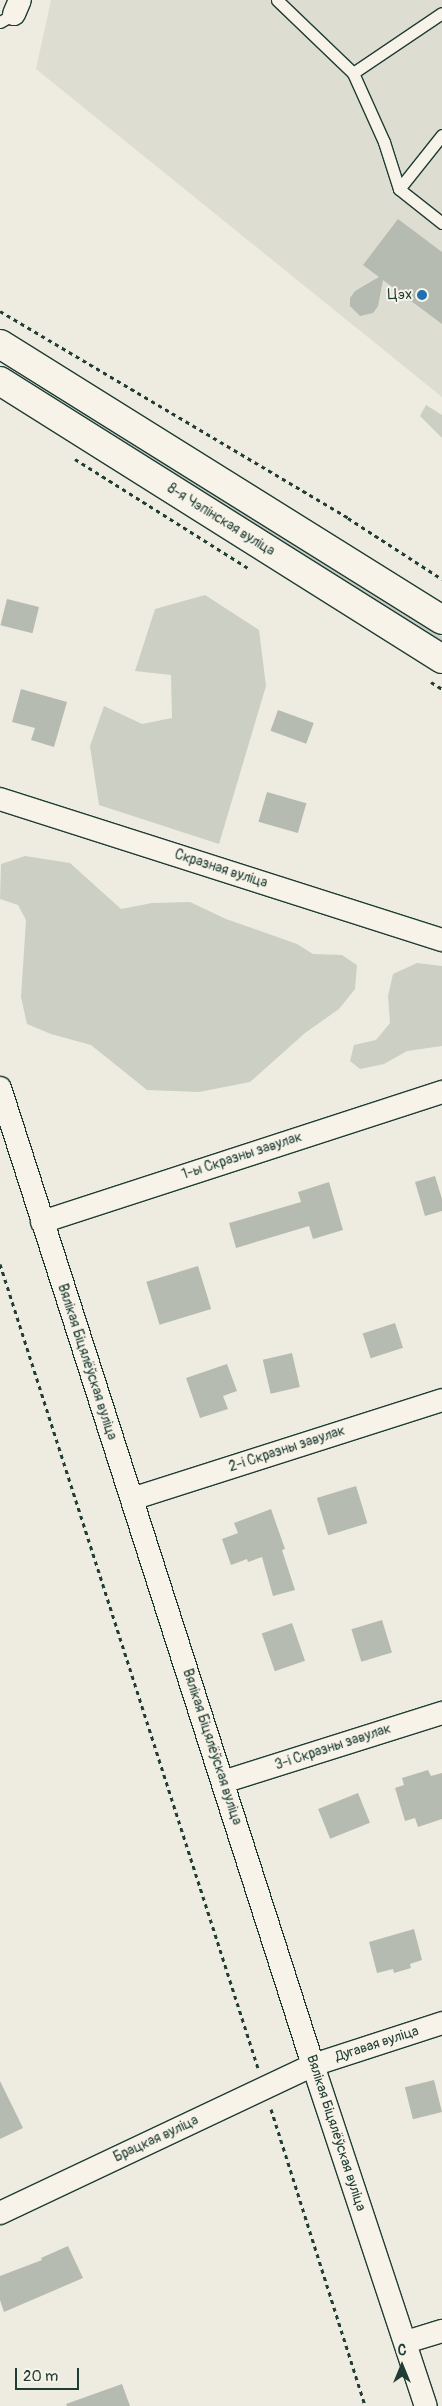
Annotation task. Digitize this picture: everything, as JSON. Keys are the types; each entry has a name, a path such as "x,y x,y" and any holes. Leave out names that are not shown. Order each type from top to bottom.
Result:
{"main road":[{"path":"0,344 442,620"},
{"name":"8-я Чэпінская вуліца","path":"0,380 442,659"}],"street":[{"name":"Скразная вуліца","path":"0,799 442,940"},
{"name":"Вялікая Біцялёўская вуліца","path":"0,1088 313,2065 426,2406"},
{"name":"1-ы Скразны завулак","path":"42,1222 442,1092"},
{"name":"2-і Скразны завулак","path":"132,1499 442,1400"},
{"name":"3-і Скразны завулак","path":"223,1782 442,1713"},
{"name":"Дугавая вуліца","path":"313,2065 442,2023"},
{"name":"Брацкая вуліца","path":"0,2212 268,2098 313,2065"},
{"path":"406,2342 442,2331"}],"lane":[{"path":"277,0 353,73 384,142 400,189 442,223"},
{"path":"353,73 442,13"},
{"path":"400,189 442,135"}],"path":[{"path":"0,311 348,518 442,579"},
{"path":"71,457 110,482"},
{"path":"0,1264 365,2406"},
{"path":"263,2113 268,2098"}],"shaded area":[{"path":"51,0 442,0 442,397 36,69"},
{"path":"33,377 442,636 442,643 30,381"},
{"path":"426,405 442,415 442,438 420,416"},
{"path":"205,595 259,630 266,686 219,844 99,805 90,746 104,706 142,724 172,718 171,675 135,671 155,609"},
{"path":"25,856 70,863 121,909 152,903 190,902 226,919 297,944 313,954 342,955 357,965 355,989 339,1009 305,1033 250,1082 199,1092 147,1090 91,1045 51,1034 27,1024 21,997 26,920 18,905 0,899 1,864"},
{"path":"417,963 442,966 442,1046 407,1051 384,1064 360,1069 350,1061 354,1045 376,1040 390,1023 388,996 393,974"}],"building":[{"name":"Цэх","path":"398,219 442,252 442,324 383,280 378,306 373,313 360,316 350,306 350,298 355,291 379,277 363,265"},
{"path":"7,599 39,607 32,633 0,625"},
{"path":"21,689 67,702 54,747 31,740 35,728 12,722"},
{"path":"278,710 314,723 306,744 270,731"},
{"path":"267,792 306,803 298,833 258,822"},
{"path":"435,1176 442,1199 442,1211 425,1216 415,1182"},
{"path":"329,1182 343,1230 313,1239 309,1226 236,1248 229,1223 301,1202 298,1192"},
{"path":"198,1266 211,1309 160,1325 146,1282"},
{"path":"395,1323 403,1348 371,1358 363,1334"},
{"path":"292,1353 300,1387 271,1394 263,1360"},
{"path":"227,1364 237,1391 223,1396 228,1409 200,1418 186,1378"},
{"path":"356,1486 367,1523 328,1535 317,1498"},
{"path":"271,1509 285,1549 282,1550 295,1590 273,1596 262,1557 248,1562 247,1559 231,1565 222,1539 238,1533 234,1523"},
{"path":"382,1620 392,1653 361,1662 351,1629"},
{"path":"292,1623 305,1661 275,1671 262,1633"},
{"path":"428,1770 431,1776 442,1773 442,1819 418,1827 415,1818 405,1821 395,1788 404,1785 402,1778"},
{"path":"358,1793 370,1823 330,1839 318,1809"},
{"path":"414,1929 422,1960 410,1964 411,1968 394,1973 393,1969 377,1973 369,1942"},
{"path":"434,2080 442,2112 413,2119 405,2087"},
{"path":"0,2081 23,2128 0,2139"},
{"path":"68,2246 83,2278 4,2312 0,2300 0,2276 42,2260 41,2258"},
{"path":"122,2384 130,2406 67,2406 66,2404"}],"place":[{"name":"Цэх","path":"422,295"}]}
